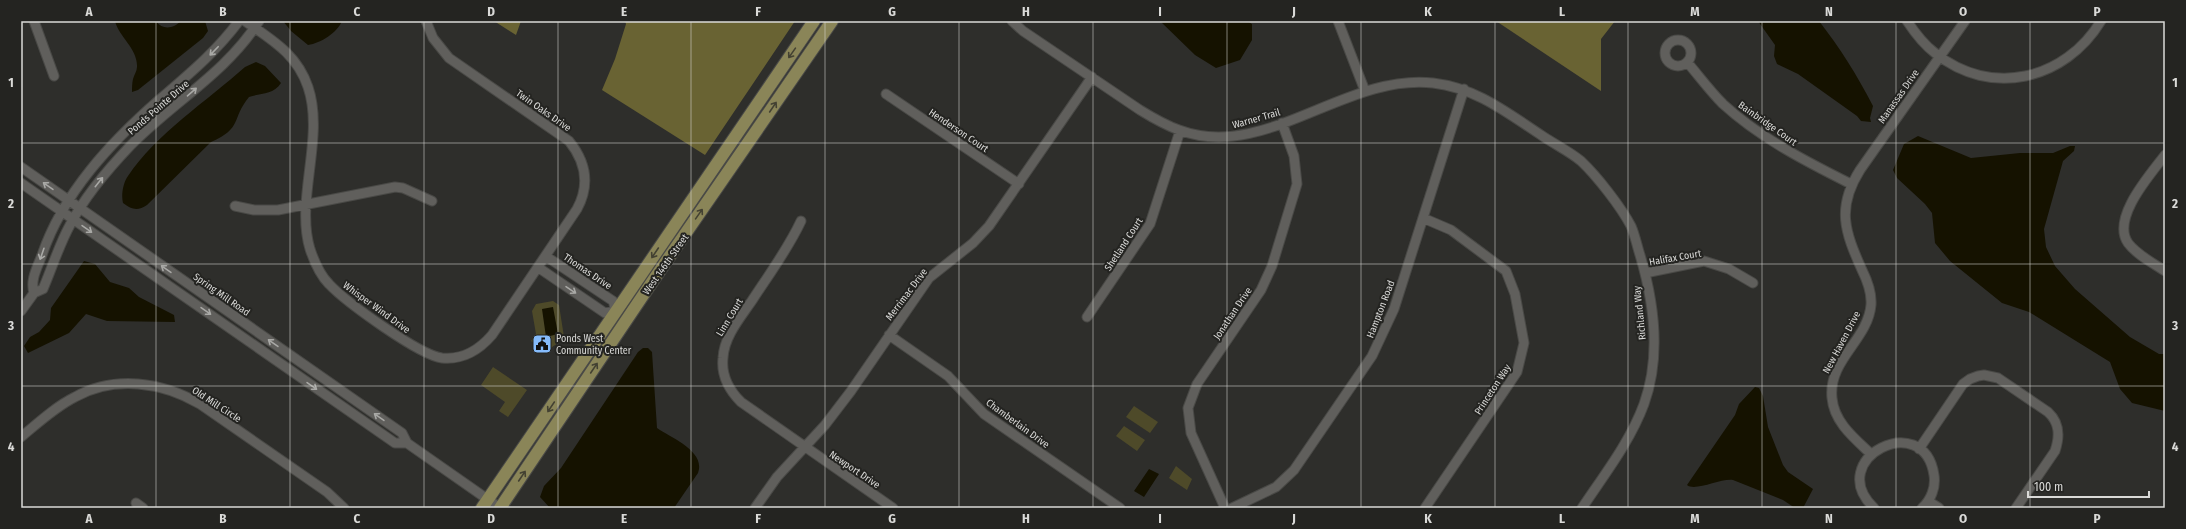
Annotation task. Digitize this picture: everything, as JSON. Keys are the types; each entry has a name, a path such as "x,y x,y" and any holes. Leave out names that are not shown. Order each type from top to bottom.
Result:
{"main road":[{"name":"West 146th Street","path":"485,504 814,21"},
{"name":"West 146th Street","path":"500,508 628,318 832,21"},
{"path":"725,150 738,159"}],"street":[{"path":"34,21 54,76"},
{"name":"Ponds Pointe Drive","path":"34,293 32,284 50,234 66,206 97,162 119,137 212,54 239,21"},
{"name":"Whisper Wind Drive","path":"245,21 257,24 295,61 308,88 312,105 313,126 307,205 308,238 310,249 322,274 328,283 346,299 415,348 432,356 450,358 460,357 479,348 492,335 543,262"},
{"name":"Twin Oaks Drive","path":"426,21 433,38 449,58 560,134 569,141 580,157 585,176 583,198 543,262"},
{"name":"Warner Trail","path":"1012,21 1023,31 1159,122 1180,131 1202,136 1227,137 1242,135 1282,123 1365,91 1410,82 1434,83 1464,89 1496,104 1523,123"},
{"path":"1338,21 1365,91"},
{"path":"1907,21 1919,38 1939,57 1959,69 1974,74 2005,78 2026,76 2046,70 2069,58 2084,45 2101,21"},
{"name":"Manassas Drive","path":"1851,184 1965,21"},
{"name":"Ponds Pointe Drive","path":"21,311 34,293 43,290 77,214 99,182 131,146 208,78 257,24"},
{"name":"Bainbridge Court","path":"1687,62 1722,103 1734,113 1801,159 1851,184"},
{"name":"Merrimac Drive","path":"755,508 777,477 825,425 851,391 929,278 981,235 1019,184 1092,78"},
{"name":"Hampton Road","path":"1232,508 1276,487 1294,470 1372,356 1383,336 1394,309 1464,89"},
{"name":"Henderson Court","path":"886,94 1019,184"},
{"name":"Jonathan Drive","path":"1225,508 1191,433 1188,408 1193,392 1261,290 1274,259 1297,184 1294,156 1282,123"},
{"name":"Richland Way","path":"1523,123 1581,161 1616,202 1632,228 1650,288 1654,343 1650,384 1645,401 1632,431 1582,508"},
{"name":"Shetland Court","path":"1086,317 1150,224 1180,131"},
{"path":"2165,155 2127,210 2123,221 2124,233 2132,248 2165,271"},
{"name":"Spring Mill Road","path":"21,167 66,206 395,443 407,443"},
{"name":"Spring Mill Road","path":"21,183 66,206"},
{"name":"New Haven Drive","path":"1851,184 1846,202 1846,230 1868,283 1871,304 1866,323 1835,372 1832,386 1832,398 1838,419 1871,454"},
{"path":"235,206 271,211 395,188 404,188 432,201"},
{"name":"Spring Mill Road","path":"77,214 396,428 402,433 407,443 485,504 500,508"},
{"name":"Princeton Way","path":"1423,218 1451,230 1506,271 1515,294 1524,343 1517,372 1425,508"},
{"name":"Linn Court","path":"801,221 790,243 730,332 724,348 723,362 727,384 741,402 804,447"},
{"path":"543,262 605,312 616,311 628,318"},
{"name":"Thomas Drive","path":"543,262 613,301 616,311"},
{"name":"Halifax Court","path":"1645,273 1704,262 1729,269 1753,282"},
{"name":"Chamberlain Drive","path":"889,335 948,376 984,414 1120,508"},
{"path":"1919,449 1956,394 1967,381 1984,375 2003,380 2053,416 2058,429 2058,443 2054,451 2016,508"},
{"name":"Old Mill Circle","path":"21,437 63,404 92,390 125,383 156,386 188,397 200,404 327,492 344,508"},
{"path":"1874,508 1865,497 1860,483 1863,467 1871,454 1886,444 1894,443 1907,444 1919,449 1930,462 1933,470 1934,486 1928,501 1922,508"},
{"name":"Newport Drive","path":"804,447 893,508"},
{"path":"1928,501 1939,508"}],"shaded area":[{"path":"115,21 156,21 162,26 172,27 181,21 205,21 208,31 203,38 138,90 132,92 137,61 135,54 120,32"},
{"path":"283,21 342,21 336,30 328,37 308,45 291,31"},
{"path":"494,21 521,21 516,35"},
{"path":"625,21 795,21 705,155 602,90 615,59 626,24"},
{"path":"1160,21 1247,21 1252,24 1252,40 1240,60 1216,68 1195,55"},
{"path":"1496,21 1615,21 1601,39 1601,91"},
{"path":"1758,21 1819,21 1848,62 1873,106 1870,118 1871,122 1861,121 1857,116 1798,74 1777,64 1774,56 1775,45"},
{"path":"256,62 265,66 281,83 278,87 271,92 249,97 228,132 211,142 147,205 135,209 123,203 122,196 126,179 153,146 183,118 245,67"},
{"path":"1918,136 1971,158 2020,153 2053,153 2070,146 2075,146 2074,151 2063,161 2044,229 2046,247 2055,266 2075,289 2130,337 2159,354 2165,354 2165,411 2132,403 2120,389 2110,362 2029,312 2002,303 1950,261 1935,243 1932,213 1925,204 1897,178 1893,170 1904,144"},
{"path":"84,261 95,264 110,282 129,288 139,297 174,315 175,322 107,321 86,314 69,333 28,353 24,346 30,337 39,332 50,320 51,308"},
{"path":"553,301 559,305 564,337 547,353 531,341 536,334 532,311 536,304"},
{"path":"553,307 558,334 546,337 542,309"},
{"path":"643,348 648,348 652,352 657,428 686,446 692,452 697,458 699,465 698,473 674,508 550,508 540,497 544,486 561,468 638,352"},
{"path":"493,367 527,390 508,417 499,411 505,402 481,385"},
{"path":"1755,387 1759,388 1763,396 1768,427 1783,465 1788,472 1813,489 1803,508 1795,508 1783,500 1733,480 1696,487 1687,485 1735,415 1739,404"},
{"path":"1134,406 1158,422 1150,433 1126,417"},
{"path":"1124,426 1145,440 1137,451 1116,436"},
{"path":"1176,466 1192,479 1187,490 1169,478"},
{"path":"1149,469 1159,474 1144,497 1134,491"}],"place":[{"name":"Ponds West Community Center","path":"542,344"}]}
